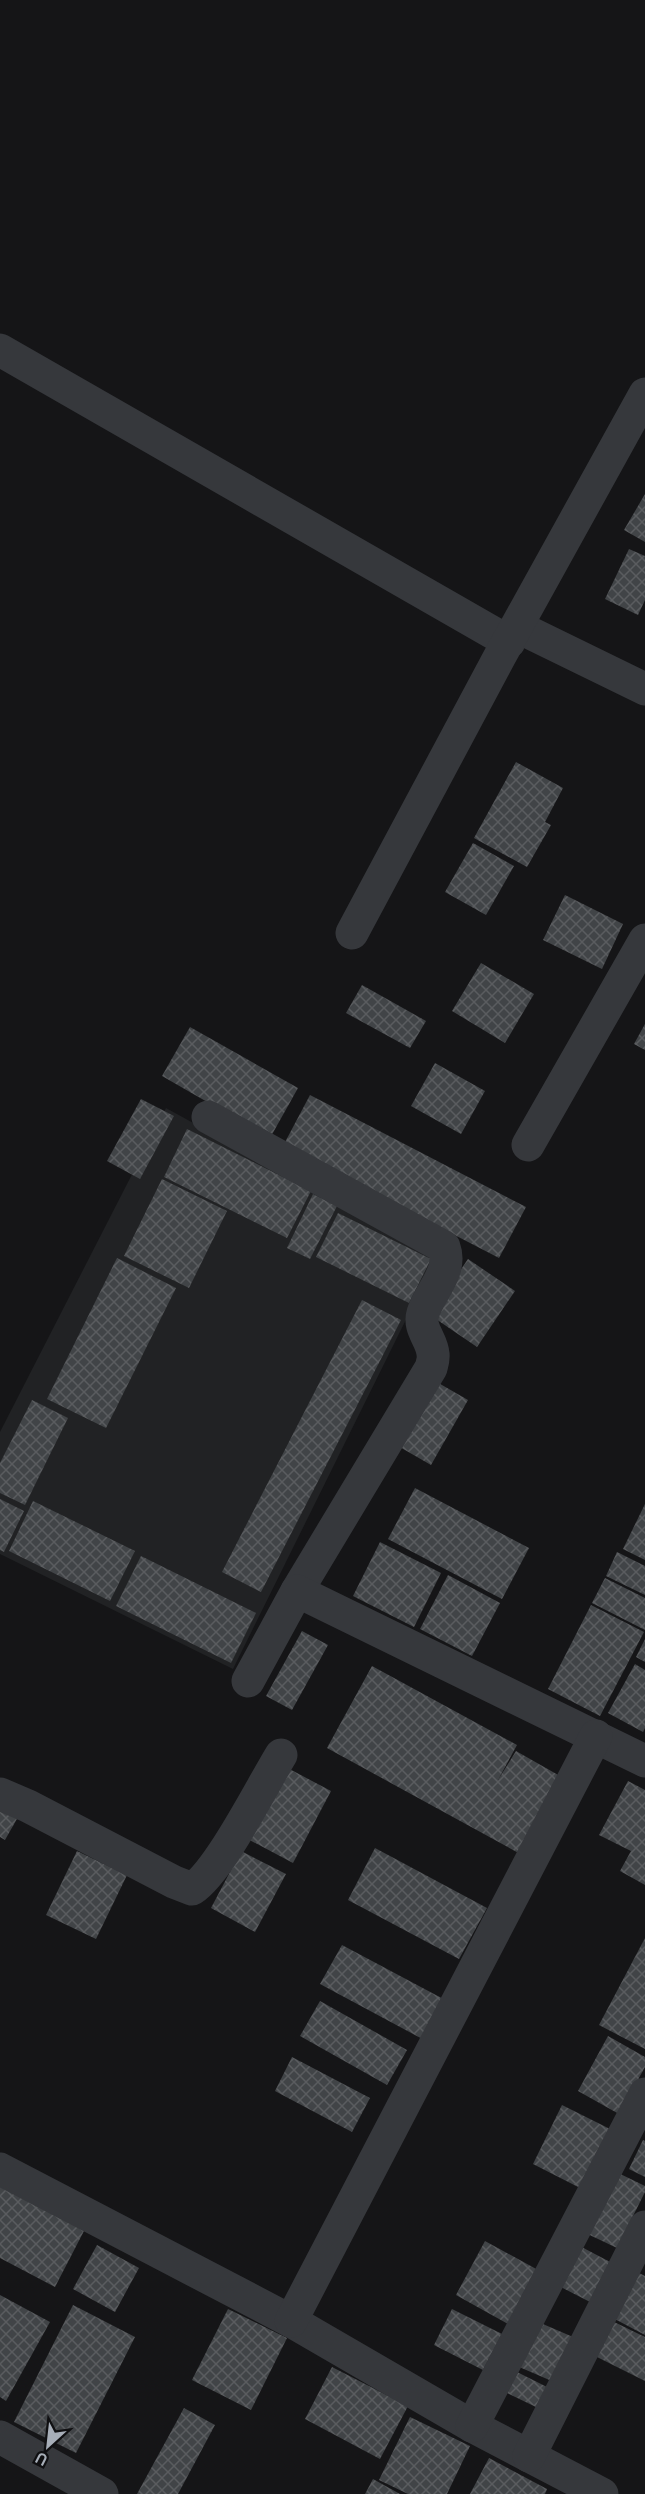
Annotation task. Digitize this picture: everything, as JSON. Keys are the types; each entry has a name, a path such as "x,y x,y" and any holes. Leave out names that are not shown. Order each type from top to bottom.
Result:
{"street":[{"path":"0,350 513,635 645,688"},
{"path":"352,933 645,394"},
{"path":"528,1145 645,940"},
{"path":"208,1118 444,1247 447,1256 445,1269 422,1314 422,1326 433,1353 431,1368 297,1591 248,1681"},
{"path":"297,1591 645,1761"},
{"path":"291,2321 596,1736"},
{"path":"0,1794 192,1889 201,1882 217,1861 281,1755"},
{"path":"472,2426 645,2094"},
{"path":"0,2169 291,2321 472,2426 602,2494"},
{"path":"529,2456 645,2227"},
{"path":"0,2437 102,2494"}],"shaded area":[{"path":"166,1108 437,1257 233,1669 0,1554 0,1432"}],"building":[{"path":"645,494 645,542 624,530"},
{"path":"629,549 645,556 645,600 638,615 605,599"},
{"path":"516,762 563,788 545,822 551,825 527,867 474,838"},
{"path":"473,843 514,866 486,915 445,892"},
{"path":"565,895 623,924 602,969 543,940"},
{"path":"481,963 534,994 505,1043 452,1011"},
{"path":"362,985 426,1021 410,1048 346,1013"},
{"path":"645,1024 645,1050 634,1044"},
{"path":"190,1027 298,1088 270,1138 162,1076"},
{"path":"435,1063 485,1091 461,1134 411,1106"},
{"path":"310,1095 526,1207 499,1258 283,1146"},
{"path":"141,1099 174,1116 140,1179 107,1161"},
{"path":"187,1129 311,1191 287,1238 164,1177"},
{"path":"162,1179 227,1211 189,1288 124,1256"},
{"path":"313,1194 337,1206 310,1259 287,1248"},
{"path":"338,1213 431,1259 409,1303 316,1257"},
{"path":"117,1258 176,1288 106,1428 47,1399"},
{"path":"468,1259 515,1291 477,1347 430,1315"},
{"path":"362,1300 401,1320 261,1592 222,1572"},
{"path":"435,1381 468,1400 431,1465 398,1446"},
{"path":"32,1400 68,1418 25,1505 0,1493 0,1463"},
{"path":"415,1488 529,1548 502,1599 388,1539"},
{"path":"0,1499 24,1511 4,1552 0,1550"},
{"path":"33,1501 135,1551 110,1601 9,1551"},
{"path":"645,1504 645,1560 623,1549"},
{"path":"380,1542 441,1573 414,1627 353,1596"},
{"path":"617,1552 645,1566 645,1595 606,1576"},
{"path":"141,1556 256,1613 231,1663 116,1606"},
{"path":"448,1575 500,1603 472,1656 420,1629"},
{"path":"605,1578 645,1598 645,1630 592,1603"},
{"path":"591,1605 644,1632 600,1716 548,1689"},
{"path":"302,1631 328,1645 292,1710 266,1696"},
{"path":"645,1639 645,1662 636,1657"},
{"path":"635,1664 645,1670 645,1728 643,1732 608,1713"},
{"path":"372,1666 517,1745 498,1780 516,1751 567,1780 524,1856 327,1748"},
{"path":"280,1764 331,1791 293,1863 242,1836"},
{"path":"628,1781 645,1790 645,1885 620,1871 631,1851 599,1835"},
{"path":"0,1807 18,1817 5,1840 0,1837"},
{"path":"375,1848 487,1908 459,1959 348,1900"},
{"path":"77,1851 127,1875 96,1939 46,1915"},
{"path":"241,1851 286,1874 255,1932 211,1908"},
{"path":"645,1938 645,2049 599,2025"},
{"path":"342,1945 449,2002 428,2042 320,1984"},
{"path":"320,2001 407,2050 387,2085 300,2036"},
{"path":"608,2036 645,2057 645,2067 619,2114 578,2091"},
{"path":"292,2057 370,2098 352,2132 275,2091"},
{"path":"562,2105 614,2131 584,2190 533,2164"},
{"path":"643,2140 645,2141 645,2177 629,2169"},
{"path":"608,2168 645,2186 645,2192 617,2248 577,2229"},
{"path":"0,2184 85,2229 55,2287 0,2258"},
{"path":"485,2241 538,2270 508,2324 456,2295"},
{"path":"574,2243 612,2263 592,2303 553,2283"},
{"path":"97,2245 139,2268 115,2312 73,2289"},
{"path":"633,2270 645,2276 645,2335 609,2316"},
{"path":"0,2295 50,2322 6,2401 0,2397"},
{"path":"73,2305 135,2337 76,2453 14,2422"},
{"path":"228,2309 287,2338 251,2410 192,2380"},
{"path":"452,2309 502,2334 483,2370 434,2345"},
{"path":"529,2318 573,2337 554,2382 510,2363"},
{"path":"610,2320 645,2337 645,2381 593,2355"},
{"path":"332,2367 408,2406 380,2459 305,2419"},
{"path":"513,2370 549,2388 538,2408 503,2391"},
{"path":"184,2408 215,2425 178,2494 137,2494"},
{"path":"410,2417 470,2446 447,2494 408,2494 379,2480"},
{"path":"489,2458 547,2489 545,2494 470,2494"},
{"path":"373,2479 400,2494 365,2494"}]}
